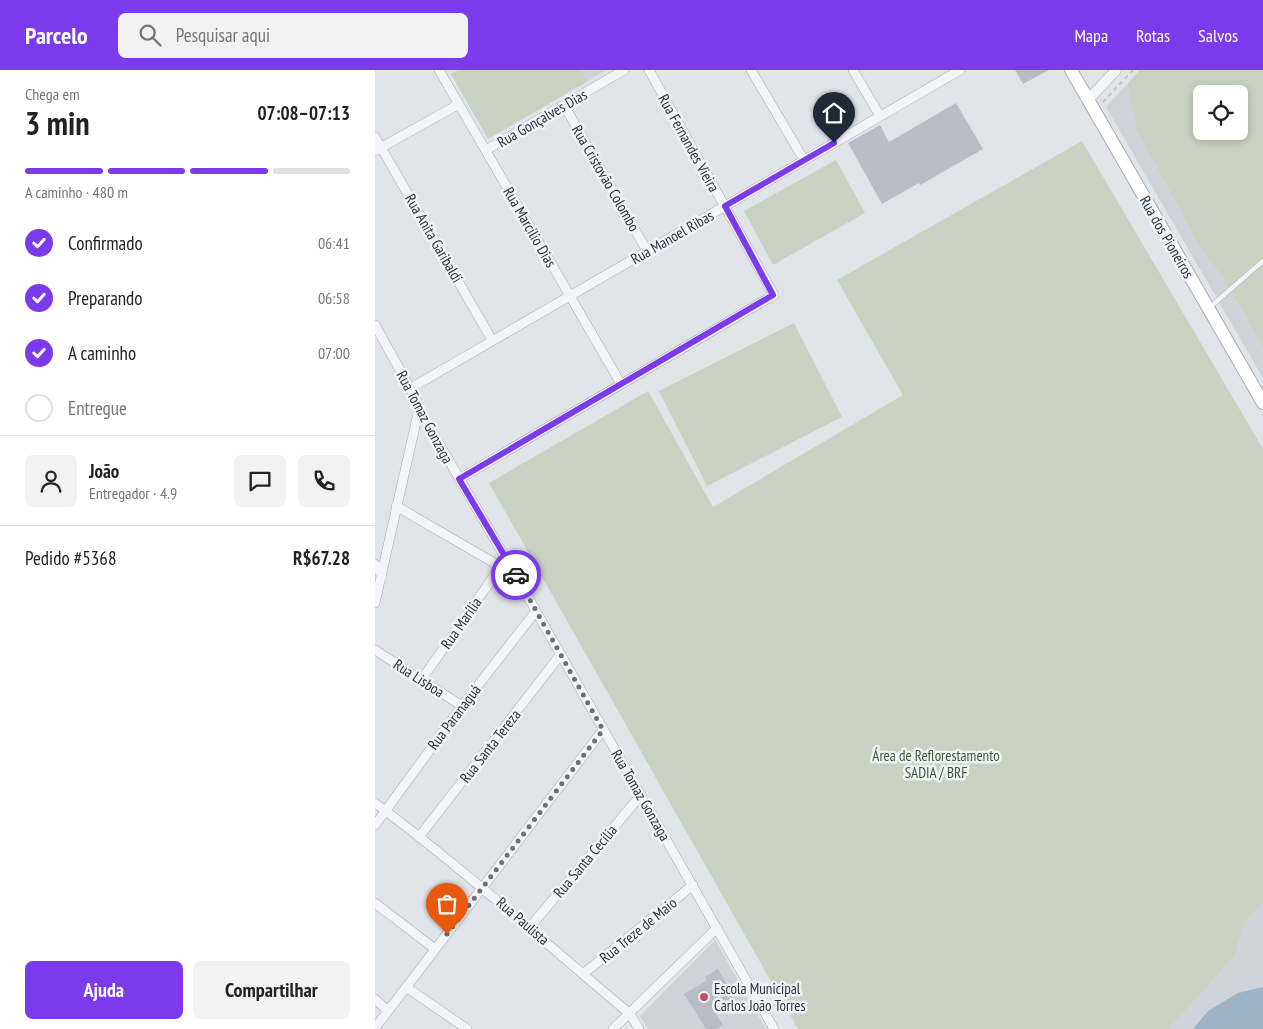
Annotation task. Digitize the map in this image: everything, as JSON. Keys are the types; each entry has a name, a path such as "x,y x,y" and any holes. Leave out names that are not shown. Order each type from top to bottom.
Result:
{"main road":[{"name":"Rua dos Pioneiros","path":"1071,70 1093,105 1263,404"}],"street":[{"name":"Rua Gonçalves Dias","path":"486,150 624,70"},
{"name":"Rua Fernandes Vieira","path":"621,384 773,295 649,70"},
{"path":"751,70 804,160"},
{"path":"853,70 880,116"},
{"name":"Rua Manoel Ribas","path":"411,388 958,70"},
{"path":"1093,105 1116,70"},
{"name":"Rua Marcílio Dias","path":"442,71 459,104 621,384"},
{"path":"378,149 459,104"},
{"name":"Rua Cristovão Colombo","path":"564,105 647,251"},
{"name":"Rua Anita Garibaldi","path":"375,137 378,149 492,340"},
{"name":"Rua Tomaz Gonzaga","path":"375,325 417,399 419,409 774,1029"},
{"path":"459,479 621,384"},
{"path":"375,603 419,409"},
{"path":"396,506 516,576"},
{"path":"375,564 382,576"},
{"name":"Rua Marília","path":"422,679 501,566"},
{"name":"Rua Paranaguá","path":"375,825 462,706 536,611"},
{"name":"Rua Lisboa","path":"375,650 462,706"},
{"name":"Rua Santa Tereza","path":"419,837 561,654"},
{"path":"375,1028 603,730"},
{"name":"Rua Santa Cecília","path":"530,927 641,795"},
{"name":"Rua Paulista","path":"375,803 483,887 530,927 630,1014 639,1029"},
{"name":"Rua Treze de Maio","path":"583,974 693,885"},
{"path":"375,903 435,949"},
{"path":"613,1029 717,928"},
{"path":"406,988 467,1029"},
{"path":"375,999 389,1011"}],"lane":[{"path":"1208,308 1263,262"}],"path":[{"path":"1093,105 1133,70"}],"shaded area":[{"path":"581,70 606,70 588,81"},
{"path":"1140,70 1263,70 1263,378 1106,107"},
{"path":"1263,903 1263,1029 1169,1029 1235,956 1246,920"},
{"name":"Escola Municipal Carlos João Torres","path":"715,940 766,1029 648,1029 640,1016"}],"green space":[{"path":"458,70 581,70 588,81 488,139 451,74"},
{"path":"1140,70 1263,70 1263,347 1227,283 1198,243 1137,130 1128,83"},
{"name":"Área de Reflorestamento SADIA / BRF","path":"1082,141 1263,449 1263,903 1246,920 1235,956 1169,1029 798,1029 489,483 648,391 713,507 903,395 837,280"},
{"path":"836,160 865,213 773,265 744,211"},
{"path":"794,323 842,417 707,486 659,391"}],"water":[{"path":"1263,987 1263,1029 1193,1029 1208,1011 1238,993"}],"building":[{"path":"1015,70 1049,70 1023,84"},
{"path":"956,103 983,149 882,204 848,143 880,125 889,142"},
{"path":"718,969 737,1001 716,1014 723,1025 716,1029 706,1029 684,994 706,981 705,977"}],"way so far":[{"path":"447,934 603,730 516,575"}],"place":[{"name":"Escola Municipal Carlos João Torres","path":"704,997"}],"route":[{"path":"516,575 459,479 773,295 725,206 834,143"}]}
